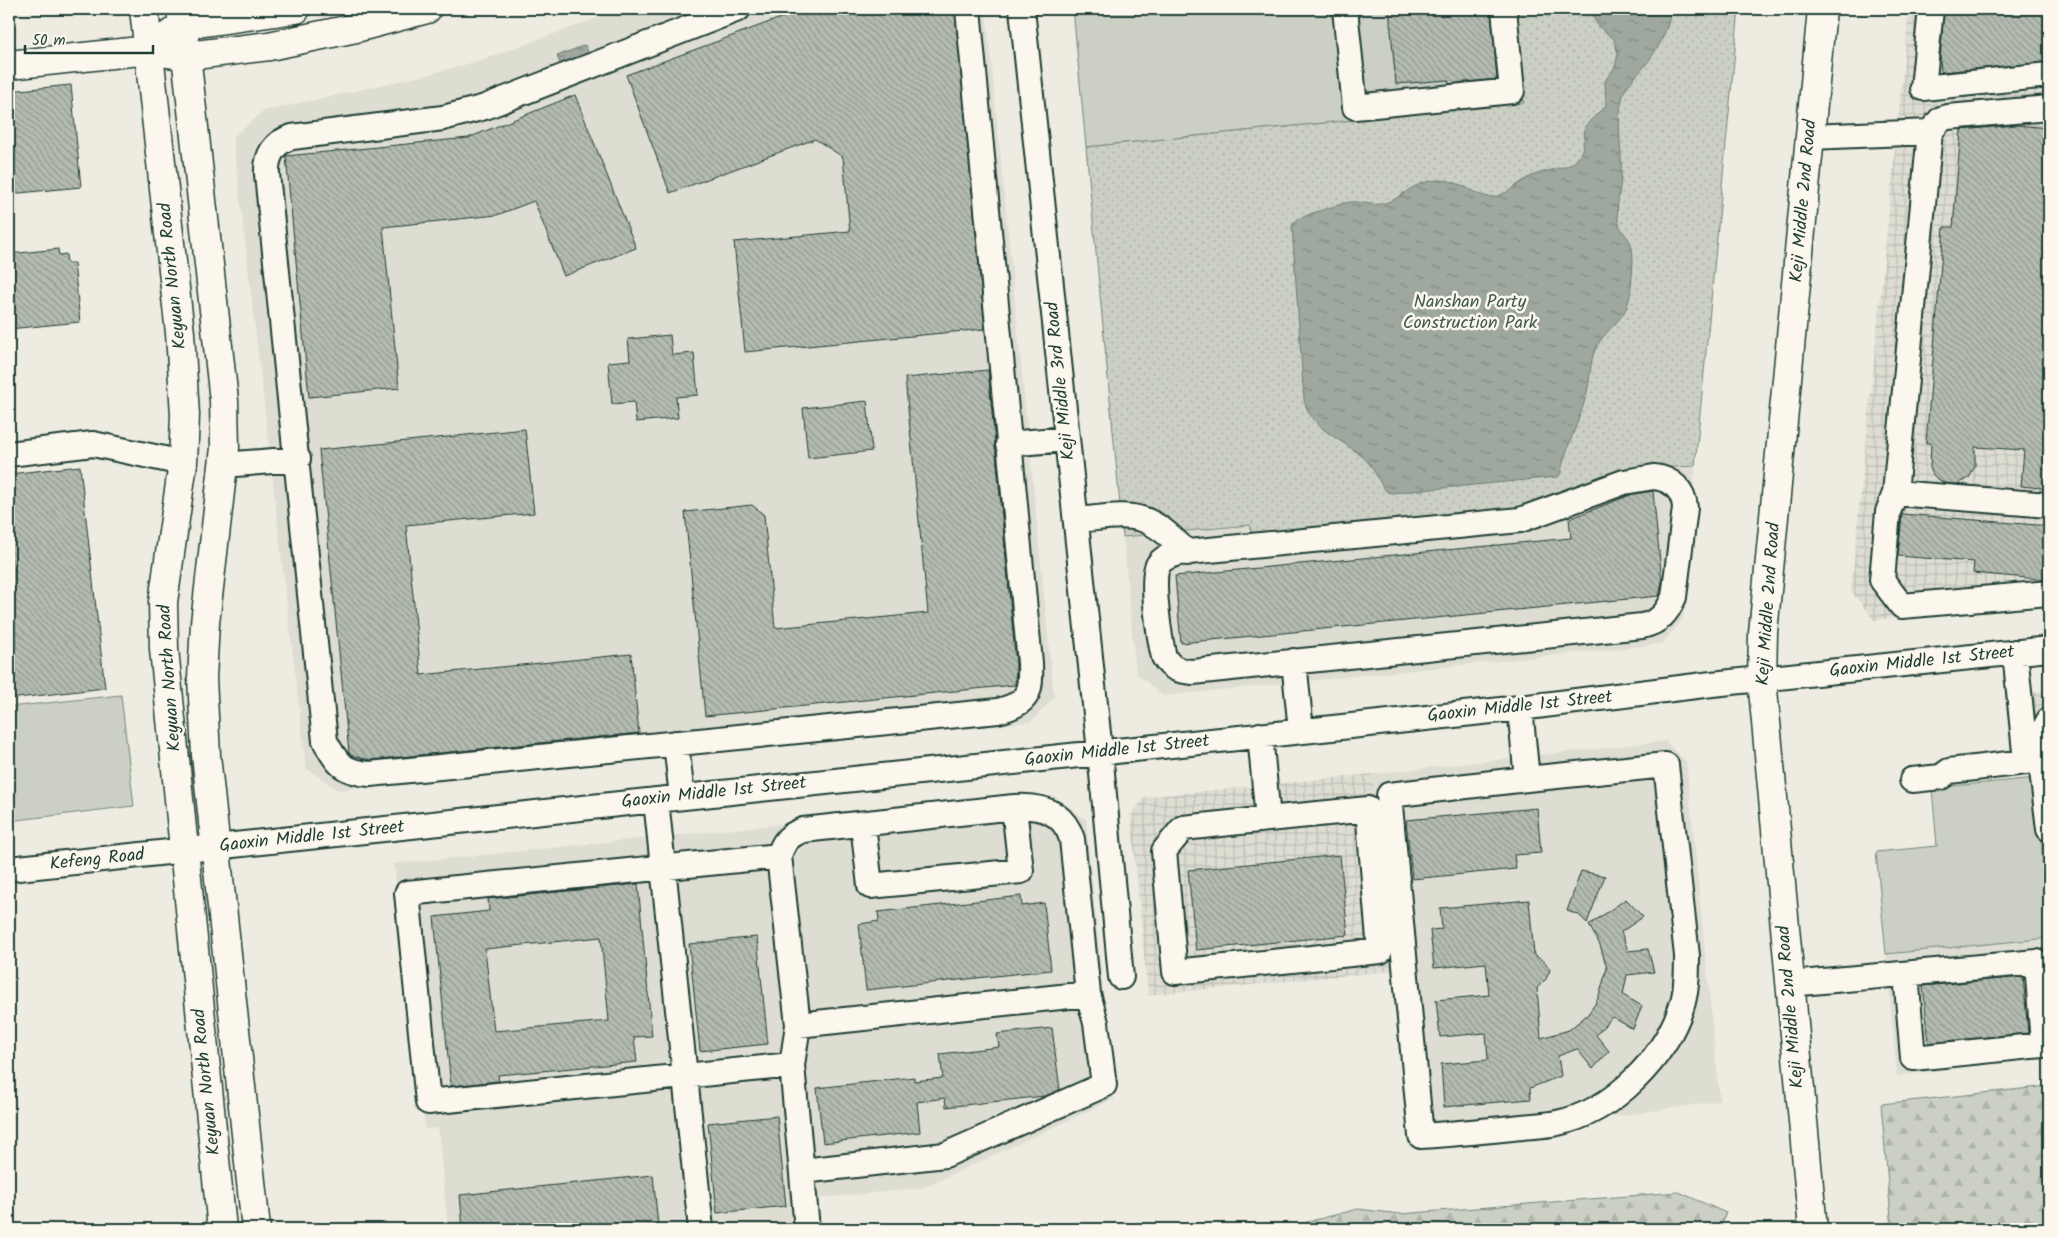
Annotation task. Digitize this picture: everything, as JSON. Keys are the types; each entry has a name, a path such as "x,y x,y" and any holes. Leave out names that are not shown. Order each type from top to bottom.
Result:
{"main road":[{"name":"Keyuan North Road","path":"144,9 180,333 185,414 182,464 163,602 164,649 222,1229"},
{"path":"149,50 182,17 296,9"},
{"path":"9,65 149,50 187,56 269,46 356,28 428,9"},
{"name":"Keji Middle 2nd Road","path":"1812,1229 1762,679 1763,633 1822,9"},
{"name":"Keyuan North Road","path":"182,17 224,401 225,448 205,623 202,678 206,755 256,1229"}],"street":[{"path":"738,9 486,107 443,118 292,137 285,139 274,148 266,164 298,459 325,741 334,758 345,769 356,773 370,774 998,711 1014,707 1023,701 1029,692 1030,679 968,9"},
{"name":"Keji Middle 3rd Road","path":"1022,9 1100,752 1121,977"},
{"path":"1345,9 1355,107 1512,91 1504,9"},
{"path":"1931,9 1923,88 2049,75"},
{"path":"2049,108 1948,117 1941,119 1930,132 1895,493 1888,512 1882,580 1902,606 2049,593"},
{"path":"1810,137 1930,132"},
{"path":"1008,444 1067,439"},
{"path":"9,454 93,444 182,464"},
{"path":"223,465 298,459"},
{"path":"1644,478 1669,480 1676,486 1684,499 1685,508 1674,596 1670,606 1654,623 1642,626 1294,661 1193,672 1176,669 1168,664 1162,648 1154,580 1155,571 1159,564 1167,557 1187,553 1520,520 1624,482 1644,478"},
{"path":"1895,493 2049,505"},
{"path":"1076,520 1139,517 1162,529 1187,553"},
{"name":"Gaoxin Middle 1st Street","path":"184,850 1520,708 1762,679 2049,649"},
{"path":"1912,780 1941,777 1949,771 2026,762 2016,652"},
{"path":"1294,661 1301,731"},
{"path":"1520,708 1527,780"},
{"path":"2049,720 2041,735 2040,746 2049,829"},
{"path":"1260,735 1268,819"},
{"path":"676,743 682,797"},
{"path":"1666,765 1687,956 1687,979 1683,1002 1664,1042 1648,1065 1630,1084 1608,1101 1582,1115 1558,1123 1421,1136 1389,795 1527,780 1666,765"},
{"path":"656,800 702,1229"},
{"path":"863,824 870,886 1021,871 1014,807"},
{"path":"802,1171 945,1155 1104,1085 1096,1023 1088,994 1072,839 1064,821 1047,810 1014,807 803,830 786,839 779,856 798,1025 792,1065 807,1229"},
{"path":"1368,809 1380,951 1175,972 1164,851 1183,828 1268,819 1368,809"},
{"name":"Kefeng Road","path":"9,869 184,850"},
{"path":"779,856 407,893 428,1102 792,1065"},
{"path":"1789,984 2037,962 2043,1045 1914,1058 1906,974"},
{"path":"798,1025 1088,994"}],"shaded area":[{"path":"622,9 986,9 1054,697 1031,722 338,790 306,768 233,137 264,111 422,76 482,60"},
{"path":"1909,9 2049,9 2049,604 1874,620 1851,591"},
{"path":"1695,466 1683,619 1662,644 1163,696 1136,673 1123,537 1251,525 1252,536 1656,468"},
{"path":"2049,691 2049,923 2028,693"},
{"path":"1665,741 1686,761 1720,1101 1408,1147 1372,774"},
{"path":"1372,774 1391,971 1148,995 1131,816 1145,797"},
{"path":"1055,796 1086,820 1114,1099 923,1188 812,1199 814,1229 448,1229 438,1128 425,1129 394,864"},
{"path":"2049,938 2049,1056 1897,1076 1886,954"}],"green space":[{"path":"1073,9 1515,9 1524,103 1086,147"},
{"name":"Nanshan Party Construction Park","path":"1515,9 1739,9 1695,466 1656,468 1545,506 1252,537 1250,525 1123,537 1086,147 1524,103"},
{"path":"121,695 134,806 9,821 9,707"},
{"path":"2036,778 2049,938 1886,954 1876,852 1937,846 1932,788"},
{"path":"2049,1086 2049,1229 1892,1229 1881,1104"},
{"path":"1679,1192 1726,1213 1719,1229 1280,1229 1358,1209 1400,1214"}],"water":[{"path":"1589,9 1670,9 1671,11 1667,27 1657,49 1629,84 1623,95 1619,126 1621,178 1618,214 1620,226 1632,247 1633,253 1630,295 1628,304 1620,319 1600,341 1594,353 1584,403 1560,475 1557,477 1387,492 1366,460 1329,434 1313,419 1304,399 1292,226 1295,221 1301,218 1347,203 1385,203 1415,186 1430,181 1448,181 1480,195 1493,197 1506,192 1526,179 1568,166 1575,161 1584,143 1585,126 1606,105 1605,81 1615,67 1618,54 1614,39 1598,26"},
{"path":"585,45 589,54 561,66 557,56"}],"building":[{"path":"805,9 955,9 985,329 745,352 734,242 850,231 843,157 815,139 670,193 626,75"},
{"path":"1389,9 1491,9 1497,79 1449,84 1448,80 1396,84"},
{"path":"1944,9 2049,9 2049,62 1941,72 1940,60"},
{"path":"71,85 81,187 9,194 9,91"},
{"path":"575,95 636,248 564,276 534,201 497,215 383,227 399,388 309,397 286,156 468,138"},
{"path":"2016,125 2049,128 2049,489 2021,486 2024,450 1975,447 1975,466 1969,478 1958,484 1943,483 1933,475 1930,468 1931,443 1926,443 1944,227 1953,227 1961,130"},
{"path":"58,249 59,255 66,254 67,263 74,263 80,322 9,329 9,254"},
{"path":"670,335 672,355 694,353 698,395 676,397 678,418 636,422 634,402 612,404 608,362 630,360 628,339"},
{"path":"988,370 1016,664 1015,685 705,716 685,512 752,505 764,515 775,628 928,613 905,378"},
{"path":"867,401 872,451 808,458 803,408"},
{"path":"525,429 534,513 406,525 421,675 631,654 639,733 370,760 353,756 349,753 319,450"},
{"path":"80,466 105,688 9,699 9,474"},
{"path":"1653,491 1662,582 1659,596 1181,643 1175,576 1571,538 1569,519 1633,494"},
{"path":"1902,514 2049,526 2049,580 1973,573 1974,562 1898,556"},
{"path":"1537,808 1541,853 1514,855 1516,869 1412,879 1406,820"},
{"path":"1340,855 1348,935 1196,950 1188,870"},
{"path":"1581,871 1605,876 1587,923 1579,915 1567,911"},
{"path":"638,884 652,1036 634,1037 637,1062 498,1075 499,1081 451,1086 434,917 489,911 488,899","holes":["601,937 609,1021 494,1031 485,949"]},
{"path":"1021,896 1022,906 1044,903 1051,970 866,990 859,924 879,921 878,912"},
{"path":"1626,899 1643,917 1621,932 1628,951 1648,949 1654,972 1627,975 1623,995 1642,1006 1633,1029 1612,1017 1596,1035 1609,1051 1593,1069 1577,1049 1558,1056 1561,1076 1530,1088 1531,1099 1444,1107 1441,1064 1488,1060 1486,1033 1440,1037 1436,1000 1489,995 1486,963 1434,968 1430,930 1442,929 1440,908 1529,900 1534,955 1545,962 1550,970 1546,979 1537,988 1541,1038 1569,1030 1588,1014 1595,1004 1607,968 1600,945 1589,925"},
{"path":"757,937 768,1044 700,1051 689,944"},
{"path":"2023,977 2028,1033 1929,1043 1923,986"},
{"path":"1052,1028 1060,1090 1045,1096 946,1107 945,1098 917,1102 920,1132 823,1143 817,1088 914,1077 914,1081 943,1078 940,1054 999,1047 997,1034"},
{"path":"777,1116 786,1206 717,1213 708,1123"},
{"path":"653,1175 658,1225 618,1229 463,1229 460,1195"}]}
